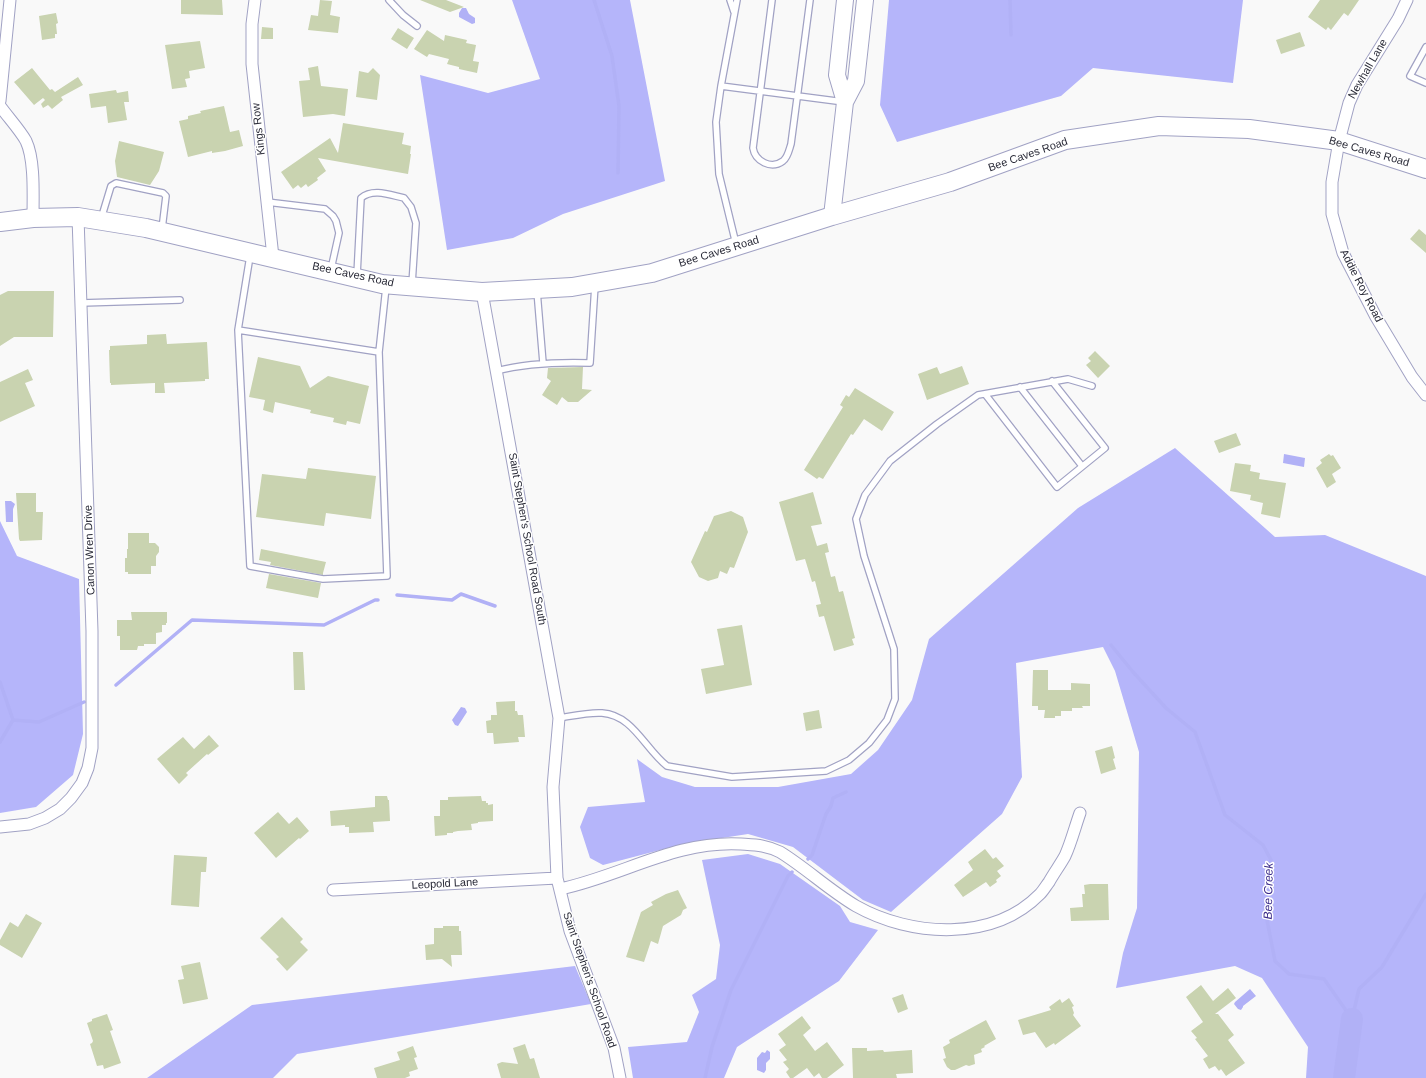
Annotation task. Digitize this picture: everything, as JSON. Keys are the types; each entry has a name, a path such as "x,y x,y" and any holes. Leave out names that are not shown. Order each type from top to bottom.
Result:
{"main road":[{"name":"Bee Caves Road","path":"0,222 33,218 78,217 101,220 162,231 386,284 482,292 572,287 652,273 832,216 950,182 1065,140 1159,126 1249,129 1339,141 1426,169"}],"street":[{"path":"0,101 10,0"},
{"name":"Kings Row","path":"255,0 252,24 252,64 273,257"},
{"path":"832,216 844,102 837,75 845,0"},
{"path":"844,102 856,81 865,0"},
{"name":"Newhall Lane","path":"1339,141 1349,103 1357,85 1398,19 1407,0"},
{"path":"0,106 26,141 30,156 33,187 33,218"},
{"name":"Addie Roy Road","path":"1339,141 1332,182 1332,214 1343,253 1376,317 1412,377 1426,395"},
{"name":"Canon Wren Drive","path":"0,827 29,824 45,818 60,809 71,798 82,782 88,768 92,748 92,631 78,217"},
{"name":"Saint Stephen's School Road South","path":"482,292 559,718 553,787"},
{"name":"Saint Stephen's School Road","path":"553,787 557,878 570,931 614,1048 620,1078"},
{"path":"560,890 576,886 651,859 691,848 715,844 757,845 769,847 780,852 851,902 880,917 901,924 922,928 960,929 985,924 1013,914 1040,894 1065,856 1080,813"},
{"name":"Leopold Lane","path":"333,890 557,878"}],"lane":[{"path":"389,0 403,15 417,26"},
{"path":"730,0 734,12"},
{"path":"737,0 716,122 719,174 737,247"},
{"path":"772,0 753,148 754,154 764,163 770,165 782,162 789,151 791,144 810,0"},
{"path":"1426,47 1410,76 1426,84"},
{"path":"721,86 844,102"},
{"path":"101,220 111,186 116,184 163,193 166,196 162,231"},
{"path":"356,278 361,198 366,194 373,192 404,198 411,207 416,223 412,286"},
{"path":"267,202 325,209 333,216 336,220 339,233 330,271"},
{"path":"250,252 238,330 250,566 323,579 387,576 379,352 386,284"},
{"path":"496,371 517,366 543,363 590,363 595,283"},
{"path":"537,289 543,363"},
{"path":"81,304 180,300"},
{"path":"238,330 379,352"},
{"path":"559,718 602,713 613,715 623,719 631,726 659,760 667,766 732,777 826,771 849,760 869,743 886,720 895,698 894,649 864,556 856,519 865,496 890,461 937,424 978,395 1068,379 1092,386"},
{"path":"985,394 1057,487 1105,448 1052,382"},
{"path":"1020,387 1082,466"}],"shaded area":[{"path":"512,0 630,0 665,181 563,214 513,238 447,250 420,75 488,93 540,79"},
{"path":"889,0 1243,0 1233,83 1093,68 1061,96 897,142 880,105"},
{"path":"462,8 466,8 469,14 475,18 475,23 472,24 459,17 459,13"},
{"path":"1175,448 1275,537 1325,535 1426,576 1426,1078 1306,1078 1308,1047 1262,978 1235,966 1116,988 1123,953 1137,908 1139,752 1115,671 1103,647 1016,663 1022,777 1002,814 891,912 863,900 793,847 748,834 683,844 603,865 590,858 580,827 588,807 645,802 637,759 662,777 695,787 778,787 851,774 878,750 912,700 929,639 1078,508"},
{"path":"1284,454 1305,458 1304,467 1283,463"},
{"path":"5,501 11,501 15,504 13,509 13,522 6,522"},
{"path":"0,521 17,556 79,579 83,734 73,775 36,807 0,813"},
{"path":"461,707 465,708 467,712 458,726 455,725 452,720"},
{"path":"748,854 780,864 840,906 850,922 878,930 839,981 737,1047 724,1078 633,1078 628,1047 687,1042 699,1012 692,995 716,979 720,945 702,860"},
{"path":"575,966 591,1004 297,1054 273,1078 147,1078 252,1005"},
{"path":"1250,989 1256,996 1243,1006 1241,1010 1238,1009 1234,1004 1235,1002"},
{"path":"767,1050 770,1052 770,1059 766,1063 766,1070 764,1073 757,1070 757,1058 762,1052 765,1053"}],"building":[{"path":"181,0 222,0 223,15 181,14"},
{"path":"320,0 332,1 330,15 340,17 338,33 308,30 311,15 318,16"},
{"path":"420,0 446,0 464,7 450,12"},
{"path":"1320,0 1359,0 1348,16 1344,13 1331,30 1328,27 1326,30 1308,17"},
{"path":"56,13 58,23 56,24 57,34 55,34 55,38 42,40 39,16"},
{"path":"262,27 273,28 273,39 261,39"},
{"path":"398,28 414,38 407,49 391,39"},
{"path":"427,30 444,41 445,35 467,40 466,43 476,45 473,61 479,62 477,73 459,69 459,67 447,64 449,59 429,54 427,57 414,49"},
{"path":"1300,32 1305,46 1281,54 1276,40"},
{"path":"200,41 205,68 189,71 190,78 185,79 187,87 172,89 165,45"},
{"path":"318,66 321,86 348,89 345,116 333,114 303,117 299,81 310,80 308,68"},
{"path":"32,68 50,90 52,89 55,92 78,77 83,85 61,97 63,100 52,109 48,105 43,108 41,104 45,100 43,98 34,105 14,82"},
{"path":"373,68 380,75 377,100 356,97 359,71 368,73"},
{"path":"116,90 117,93 128,91 129,102 124,102 127,120 108,123 106,106 91,108 89,94"},
{"path":"224,106 230,132 239,130 243,146 225,151 212,153 212,151 188,157 179,121 188,119 188,116 201,113 200,111"},
{"path":"343,123 404,133 402,144 411,146 408,174 318,158 326,171 317,178 318,180 308,187 306,184 301,188 298,185 293,189 281,172 330,138 338,153"},
{"path":"119,141 164,152 159,171 150,185 117,177 115,161"},
{"path":"1419,229 1426,235 1426,253 1410,239"},
{"path":"8,291 54,291 53,337 14,337 0,346 0,295"},
{"path":"166,334 167,344 207,342 209,379 205,379 205,381 164,383 165,393 155,393 155,383 111,385 110,346 147,344 147,335"},
{"path":"1095,351 1110,366 1098,378 1086,365 1091,361 1088,358"},
{"path":"258,357 300,366 310,388 328,376 369,386 360,424 347,421 346,425 333,422 334,418 310,413 311,410 275,402 273,413 263,410 265,400 249,397"},
{"path":"962,366 969,384 927,400 918,374 937,367 940,374"},
{"path":"583,367 582,389 592,390 578,402 568,402 562,397 557,405 542,395 551,381 547,378 548,368"},
{"path":"28,369 33,380 25,383 35,406 0,422 0,382"},
{"path":"855,388 894,412 882,431 864,419 853,435 851,434 823,479 819,477 817,479 804,470 843,407 840,405 846,395 849,397"},
{"path":"1236,433 1241,445 1219,453 1214,441"},
{"path":"1329,454 1331,456 1333,455 1341,468 1332,474 1336,482 1327,488 1316,468 1322,463 1320,460"},
{"path":"1235,463 1251,465 1250,471 1260,473 1259,479 1286,483 1280,518 1261,514 1263,503 1250,500 1251,495 1230,491"},
{"path":"308,468 376,476 371,519 326,513 324,526 256,517 262,474 306,479"},
{"path":"813,492 822,524 811,526 817,546 827,543 829,552 825,553 831,577 835,576 839,592 843,591 855,638 852,639 854,645 834,651 824,616 819,617 816,605 821,604 815,581 812,582 805,559 796,561 779,502"},
{"path":"16,493 36,493 36,512 43,512 42,540 20,541"},
{"path":"731,511 743,517 748,532 734,568 730,567 727,574 720,571 718,578 708,581 699,577 691,562 705,531 707,532 714,516"},
{"path":"128,533 149,533 149,543 155,543 159,547 159,552 156,556 156,566 151,566 151,574 128,574 128,572 125,572 125,558 127,558 128,549"},
{"path":"261,549 326,562 323,575 270,565 271,562 259,560"},
{"path":"269,574 321,583 318,598 266,588"},
{"path":"131,612 167,612 166,625 162,625 162,632 156,633 156,644 144,644 144,646 138,646 137,650 120,650 120,636 117,636 117,620 132,620"},
{"path":"742,625 752,685 706,694 701,669 724,665 717,629"},
{"path":"293,652 303,652 305,690 294,690"},
{"path":"1033,670 1048,670 1048,690 1071,690 1071,683 1090,684 1090,706 1082,706 1083,708 1072,708 1072,711 1061,711 1061,716 1055,716 1055,718 1044,718 1045,710 1038,710 1038,706 1032,706"},
{"path":"515,701 515,711 517,711 518,715 523,715 525,737 518,737 519,742 494,744 493,733 487,733 486,721 491,720 491,715 497,715 496,702"},
{"path":"819,710 822,728 806,731 803,713"},
{"path":"209,735 219,746 208,755 207,754 186,773 188,775 179,784 157,759 183,737 194,749"},
{"path":"1112,746 1115,758 1113,759 1116,769 1101,774 1095,751"},
{"path":"375,796 387,796 389,800 390,821 373,822 374,832 349,833 349,827 345,827 345,825 331,826 330,811 375,807"},
{"path":"481,796 482,801 486,801 488,805 493,804 493,821 471,824 472,830 458,831 447,833 447,835 435,836 434,816 440,816 440,800 448,800 448,797"},
{"path":"278,812 289,824 297,817 309,831 276,858 254,833"},
{"path":"985,849 993,859 996,857 1004,866 997,871 1001,876 996,880 997,882 990,887 986,882 963,897 954,885 973,870 968,862"},
{"path":"174,855 207,857 206,872 201,872 199,907 171,905"},
{"path":"1108,884 1109,920 1071,921 1070,908 1083,907 1082,894 1085,894 1084,885"},
{"path":"678,890 687,908 683,910 681,915 663,926 658,944 651,941 644,962 626,957 641,912 653,905 651,902 666,894"},
{"path":"26,914 42,923 22,958 0,945 0,940 10,922 18,927"},
{"path":"282,917 303,939 300,942 308,950 287,971 276,959 279,957 260,938"},
{"path":"443,926 459,926 459,931 461,931 462,955 451,955 452,967 442,959 426,960 425,945 434,944 434,928 443,928"},
{"path":"200,962 208,999 183,1004 178,980 184,979 181,966"},
{"path":"1201,985 1213,1001 1228,988 1236,998 1215,1014 1218,1014 1234,1035 1228,1040 1245,1063 1226,1076 1221,1069 1219,1071 1215,1066 1209,1069 1203,1059 1208,1056 1191,1031 1203,1022 1186,997"},
{"path":"903,994 908,1009 898,1013 892,998"},
{"path":"1069,998 1074,1006 1072,1007 1074,1013 1073,1015 1081,1026 1055,1045 1054,1043 1046,1048 1035,1032 1023,1035 1018,1020 1051,1010 1049,1007 1060,999 1062,1003"},
{"path":"107,1014 113,1030 110,1031 121,1063 104,1069 103,1065 97,1066 90,1044 93,1041 87,1023 92,1021 92,1019"},
{"path":"802,1016 811,1028 803,1035 815,1051 827,1042 844,1065 827,1078 822,1078 819,1073 814,1077 807,1068 793,1078 790,1078 786,1072 789,1069 783,1062 787,1060 779,1050 786,1045 778,1034"},
{"path":"986,1020 996,1039 984,1046 985,1047 981,1049 982,1052 974,1055 975,1064 969,1066 966,1065 955,1070 951,1070 947,1067 943,1059 946,1058 943,1047 950,1043 949,1040"},
{"path":"525,1044 530,1059 534,1058 540,1078 501,1078 497,1064 502,1062 518,1064 513,1048"},
{"path":"413,1046 417,1057 414,1058 418,1069 409,1072 410,1076 405,1078 377,1078 374,1068 400,1060 397,1052"},
{"path":"852,1048 867,1048 867,1051 883,1050 884,1052 912,1050 913,1073 896,1074 897,1078 853,1078"}],"waterway":[{"path":"594,0 612,56 619,106 618,173"},
{"path":"1010,0 1011,35"},
{"path":"397,595 452,600 461,594 495,606"},
{"path":"116,685 192,620 324,625 375,600 378,600"},
{"name":"Bee Creek","path":"1111,645 1166,708 1195,732 1225,815 1263,845 1271,860 1267,920 1275,961 1289,974 1324,979 1352,1019"},
{"path":"0,682 13,720"},
{"path":"0,742 13,720 39,722 84,702"},
{"path":"808,859 812,855 833,798 846,792"},
{"path":"705,1078 712,1047 731,990 788,876 792,872"},
{"path":"1352,1019 1359,989 1382,967 1426,894"},
{"name":"Bee Creek","path":"1344,1078 1352,1019"}]}
